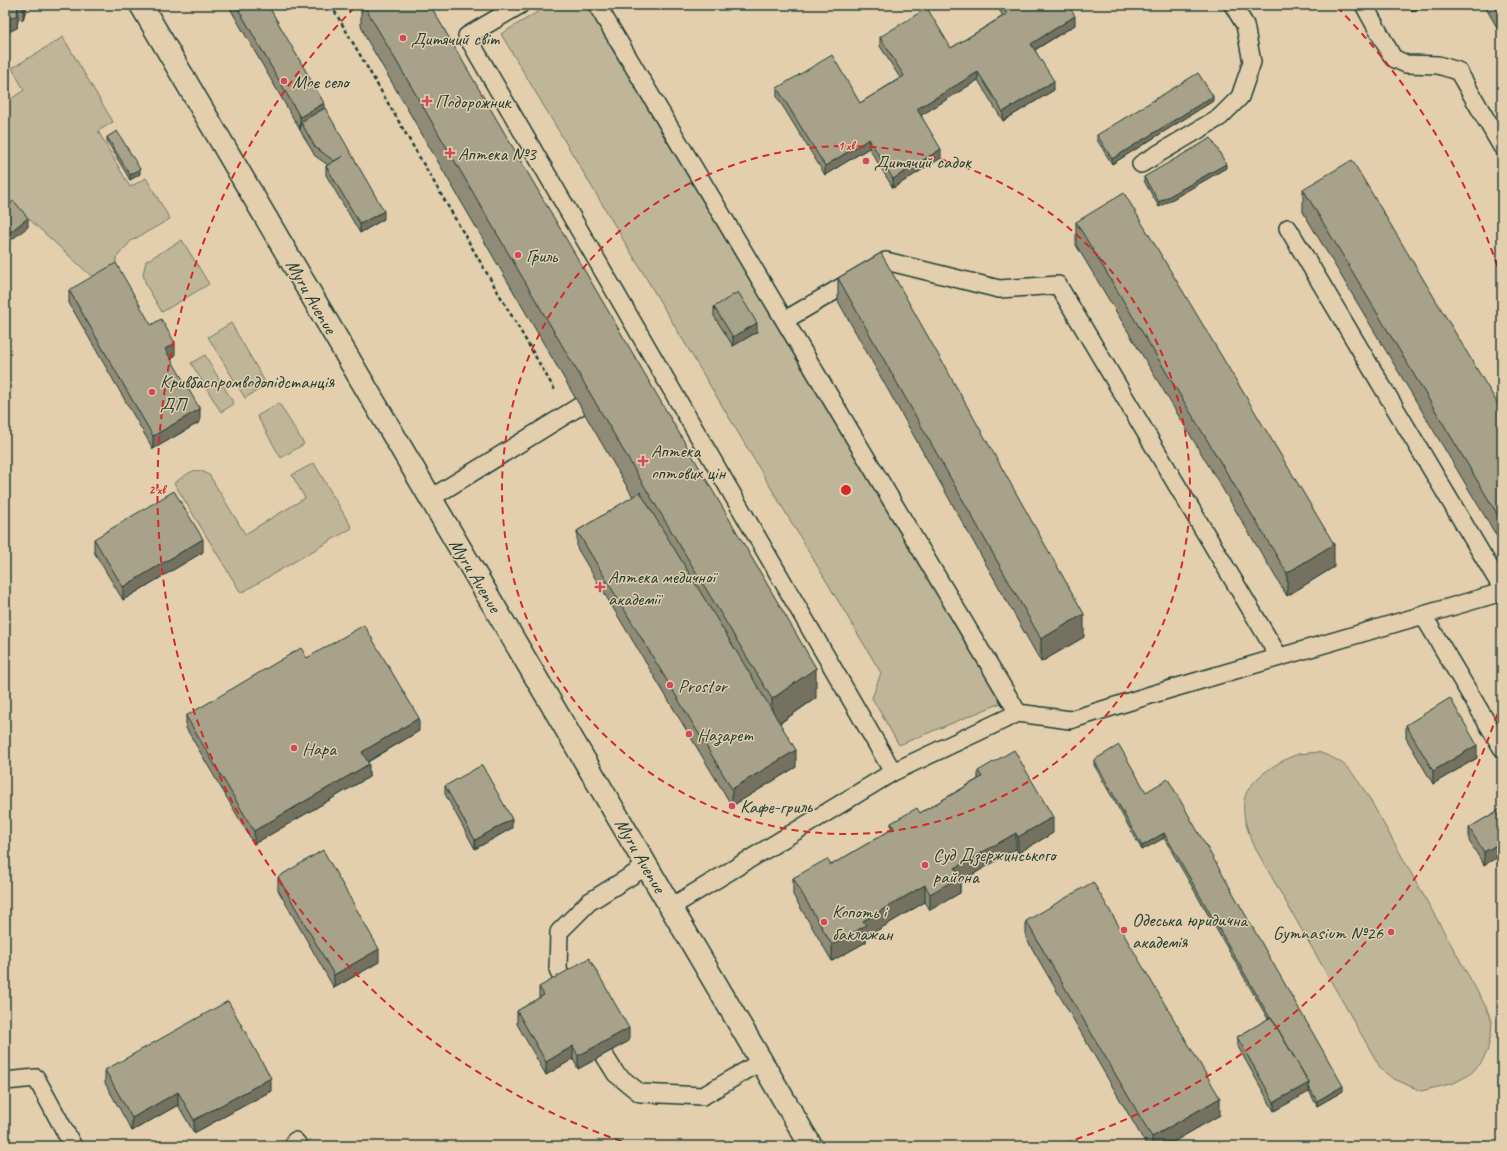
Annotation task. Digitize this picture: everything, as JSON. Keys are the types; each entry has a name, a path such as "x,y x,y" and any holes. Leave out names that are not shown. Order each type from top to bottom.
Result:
{"main road":[{"name":"Myru Avenue","path":"141,5 811,1146"}],"lane":[{"path":"520,5 467,36 648,365 893,772"},
{"path":"597,5 1018,713"},
{"path":"1141,164 1220,117 1240,97 1252,62 1246,25 1233,5"},
{"path":"1364,5 1393,58 1406,64 1438,65 1458,71 1502,147"},
{"path":"1288,228 1502,588"},
{"path":"785,320 886,261 998,289 1058,285 1279,657"},
{"path":"430,498 574,410"},
{"path":"671,907 893,772 1018,713 1070,720 1502,592"},
{"path":"1423,615 1502,748"},
{"path":"564,985 558,969 559,932 589,902 647,866"},
{"path":"604,1055 616,1074 640,1093 703,1096 762,1061"},
{"path":"5,1081 36,1078 73,1146"}],"path":[{"path":"331,5 574,410"}],"shaded area":[{"path":"549,5 586,5 1001,703 899,745 872,698 881,673 501,34"},
{"path":"63,37 113,122 98,131 130,187 146,178 170,219 131,241 116,258 116,276 101,285 5,197 5,103 24,90 12,68"},
{"path":"182,240 209,284 162,312 146,285 143,274 146,261"},
{"path":"231,323 267,385 245,398 208,337"},
{"path":"205,355 234,404 221,412 191,363"},
{"path":"279,403 304,444 281,458 257,416"},
{"path":"314,463 352,528 241,593 174,483 192,472 205,472 210,476 245,534 305,498 292,475"},
{"path":"1318,752 1336,759 1347,767 1367,794 1486,1007 1492,1022 1487,1052 1481,1063 1469,1075 1454,1083 1421,1091 1392,1078 1381,1069 1252,840 1245,819 1244,804 1248,790 1253,783 1268,770 1284,760 1299,754"}],"building":[{"path":"5,5 24,5 23,7 18,6 17,15 5,21"},
{"path":"236,5 268,5 324,103 300,117"},
{"path":"365,5 430,5 816,668 772,699 640,479"},
{"path":"1001,5 1068,5 1075,16 1031,44 1054,81 1003,112 978,72 917,109 941,149 893,179 869,139 825,166 777,88 832,55 860,103 904,76 880,37 927,8 951,48 1007,14"},
{"path":"1497,5 1502,5 1502,13"},
{"path":"1198,73 1213,96 1112,159 1097,135"},
{"path":"325,108 384,211 360,224 326,166 343,156 334,161 315,147 301,122"},
{"path":"117,131 140,169 130,175 107,137"},
{"path":"1211,138 1226,164 1159,202 1144,177"},
{"path":"1352,160 1502,411 1502,522 1303,189"},
{"path":"1124,193 1334,544 1287,573 1076,222"},
{"path":"14,201 28,218 5,236 5,208"},
{"path":"881,253 1084,614 1041,639 838,278"},
{"name":"Кривбаспромводопідстанція ДП","path":"116,263 151,325 161,319 175,343 165,349 200,409 153,436 69,290"},
{"path":"738,292 757,323 733,337 714,307"},
{"path":"174,491 203,539 123,587 94,539"},
{"path":"640,492 796,750 732,789 577,531"},
{"name":"Нара","path":"364,625 419,718 362,752 369,764 254,831 186,716 301,648 307,658"},
{"path":"1450,698 1477,745 1433,771 1406,725"},
{"path":"1119,745 1146,792 1168,779 1343,1086 1317,1101 1309,1087 1309,1083 1164,833 1142,846 1094,760"},
{"name":"Суд Дзержинського района","path":"1014,750 1053,817 1018,837 1016,833 955,868 960,877 930,894 925,885 863,921 866,925 832,945 793,878 827,859 831,865 894,828 891,823 917,808 920,813 982,777 978,771"},
{"path":"482,765 512,819 475,840 445,786"},
{"path":"1502,808 1502,842 1484,852 1469,828"},
{"path":"323,850 379,949 334,975 278,877"},
{"path":"1093,882 1220,1098 1152,1137 1026,921"},
{"path":"589,958 629,1028 578,1056 573,1046 546,1062 517,1011 544,995 539,987"},
{"path":"228,1001 271,1078 194,1120 178,1092 132,1118 105,1070"},
{"path":"1271,1017 1309,1083 1274,1102 1237,1037"}],"place":[{"name":"Дитячий світ","path":"403,38"},
{"name":"Моє село","path":"284,81"},
{"name":"Подорожник","path":"427,101"},
{"name":"Аптека №3","path":"450,153"},
{"name":"Дитячий садок","path":"866,161"},
{"name":"Гриль","path":"518,255"},
{"name":"Кривбаспромводопідстанція ДП","path":"152,392"},
{"name":"Аптека оптових цін","path":"643,461"},
{"name":"Аптека медичної академії","path":"600,587"},
{"name":"Prostor","path":"670,685"},
{"name":"Назарет","path":"689,734"},
{"name":"Нара","path":"294,748"},
{"name":"Кафе-гриль","path":"732,806"},
{"name":"Суд Дзержинського района","path":"925,865"},
{"name":"Копоть і баклажан","path":"824,922"},
{"name":"Одеська юридична академія","path":"1124,930"},
{"name":"Gymnasium №26","path":"1391,932"}]}
